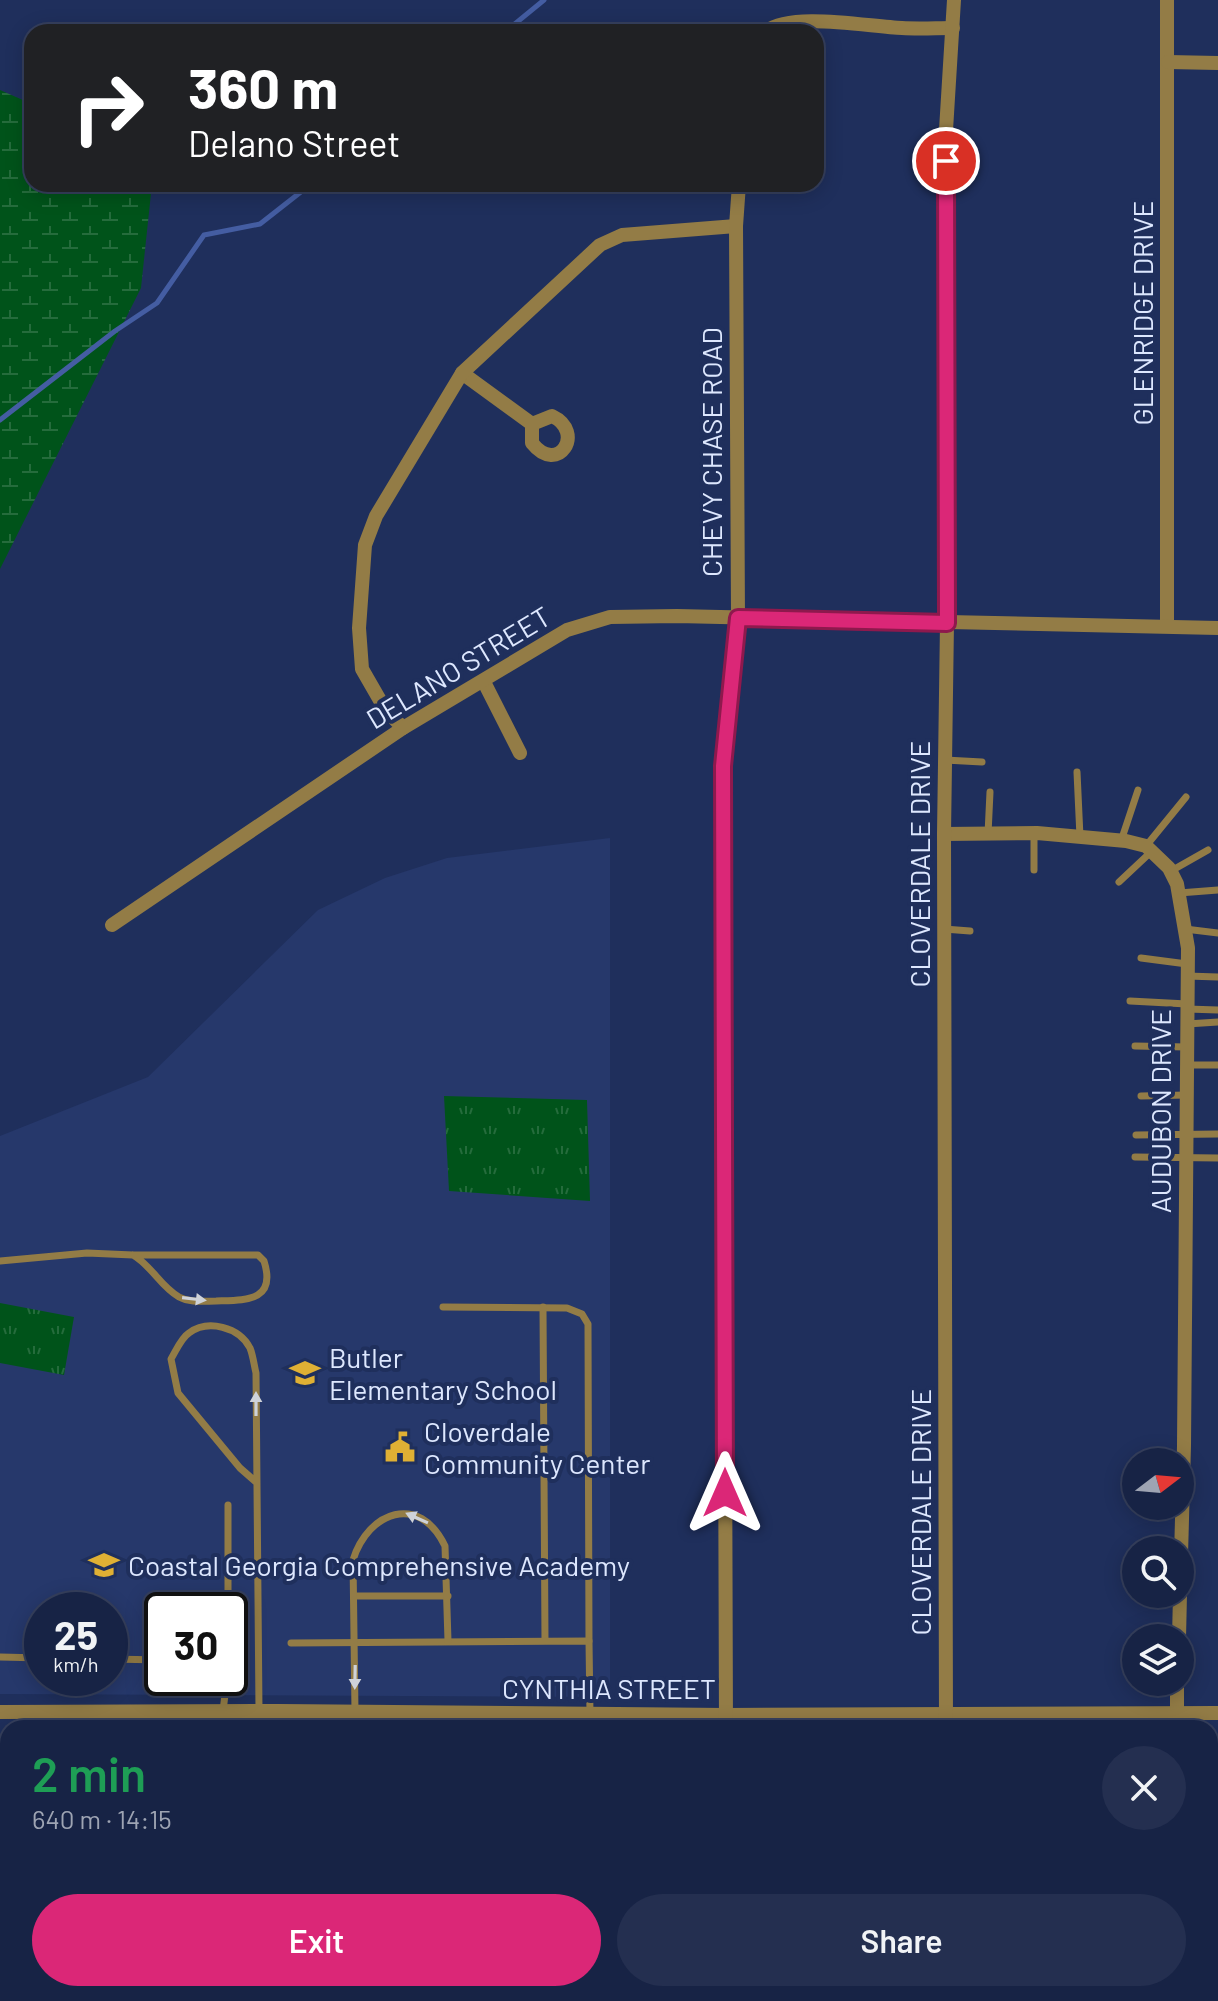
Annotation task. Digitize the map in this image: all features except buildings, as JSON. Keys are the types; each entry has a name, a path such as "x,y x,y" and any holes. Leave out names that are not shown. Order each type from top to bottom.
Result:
{"street":[{"name":"CLOVERDALE DRIVE","path":"946,1720 946,130 954,0"},
{"name":"GLENRIDGE DRIVE","path":"1167,0 1167,626"},
{"path":"790,24 818,21 901,28 953,28"},
{"path":"1168,62 1218,63"},
{"name":"CHEVY CHASE ROAD","path":"726,1720 723,766 738,618 738,192"},
{"path":"403,728 385,709 362,669 359,628 365,545 376,516 462,373 600,245 622,235 736,226"},
{"path":"462,373 532,424"},
{"name":"DELANO STREET","path":"112,925 403,728 567,630 610,617 1218,628"},
{"path":"484,682 520,753"},
{"path":"944,834 1034,833 1121,841 1149,849"},
{"name":"AUDUBON DRIVE","path":"1149,849 1171,871 1179,893 1187,970 1182,1536"},
{"path":"1176,1720 1177,1696"},
{"path":"279,1711 279,1720"},
{"name":"CYNTHIA STREET","path":"0,1712 360,1712 488,1720"},
{"path":"58,1712 58,1720"},
{"name":"CYNTHIA STREET","path":"972,1720 1218,1713"},
{"name":"CYNTHIA STREET","path":"516,1720 590,1714 707,1720"}],"lane":[{"path":"945,760 982,762"},
{"path":"1077,772 1080,837"},
{"path":"1121,841 1138,790"},
{"path":"988,834 990,792"},
{"path":"1119,882 1149,849 1186,797"},
{"path":"1034,833 1034,870"},
{"path":"1171,871 1208,850"},
{"path":"1179,893 1218,890"},
{"path":"944,929 970,931"},
{"path":"1185,929 1218,933"},
{"path":"1141,958 1218,977"},
{"path":"1130,1001 1187,1012 1218,1022"},
{"path":"1187,1012 1218,1010"},
{"path":"1135,1046 1187,1047"},
{"path":"1186,1065 1218,1065"},
{"path":"1141,1096 1186,1095"},
{"path":"1136,1135 1218,1134"},
{"path":"1135,1157 1218,1158"},
{"path":"0,1261 87,1253 258,1255 264,1261 267,1282 263,1290 251,1299 186,1300 174,1294 149,1266 133,1255"},
{"path":"443,1307 577,1310 588,1324 590,1714"},
{"path":"543,1307 545,1640"},
{"path":"256,1482 240,1468 178,1393 171,1359 187,1334 202,1326 218,1326 236,1332 250,1348 256,1373 259,1711"},
{"path":"228,1505 228,1592"},
{"path":"364,1720 360,1712 353,1560 359,1542 374,1524 389,1515 405,1513 424,1519 439,1533 445,1546 448,1641"},
{"path":"354,1596 448,1596"},
{"path":"291,1643 589,1641"},
{"path":"0,1657 24,1658"},
{"path":"223,1711 225,1696"},
{"path":"200,1711 200,1720"},
{"path":"114,1712 114,1720"}],"shaded area":[{"name":"Butler Elementary School","path":"610,838 610,1697 248,1695 248,1592 144,1592 144,1695 128,1695 128,1592 24,1592 24,1694 0,1694 0,1136 148,1077 318,910 385,878 447,858"}],"green space":[{"path":"0,90 24,100 24,192 151,192 141,288 0,569"},
{"path":"444,1096 587,1100 590,1201 449,1191"},
{"path":"0,1303 74,1317 64,1375 0,1363"}],"waterway":[{"path":"515,24 544,0"},
{"path":"0,420 115,331 157,303 204,235 260,224 301,192"}],"place":[{"name":"Butler Elementary School","path":"305,1373"},
{"name":"Cloverdale Community Center","path":"400,1447"},
{"name":"Coastal Georgia Comprehensive Academy","path":"104,1565"}],"route":[{"path":"725,1493 723,766 738,618 947,623 946,161"}]}
